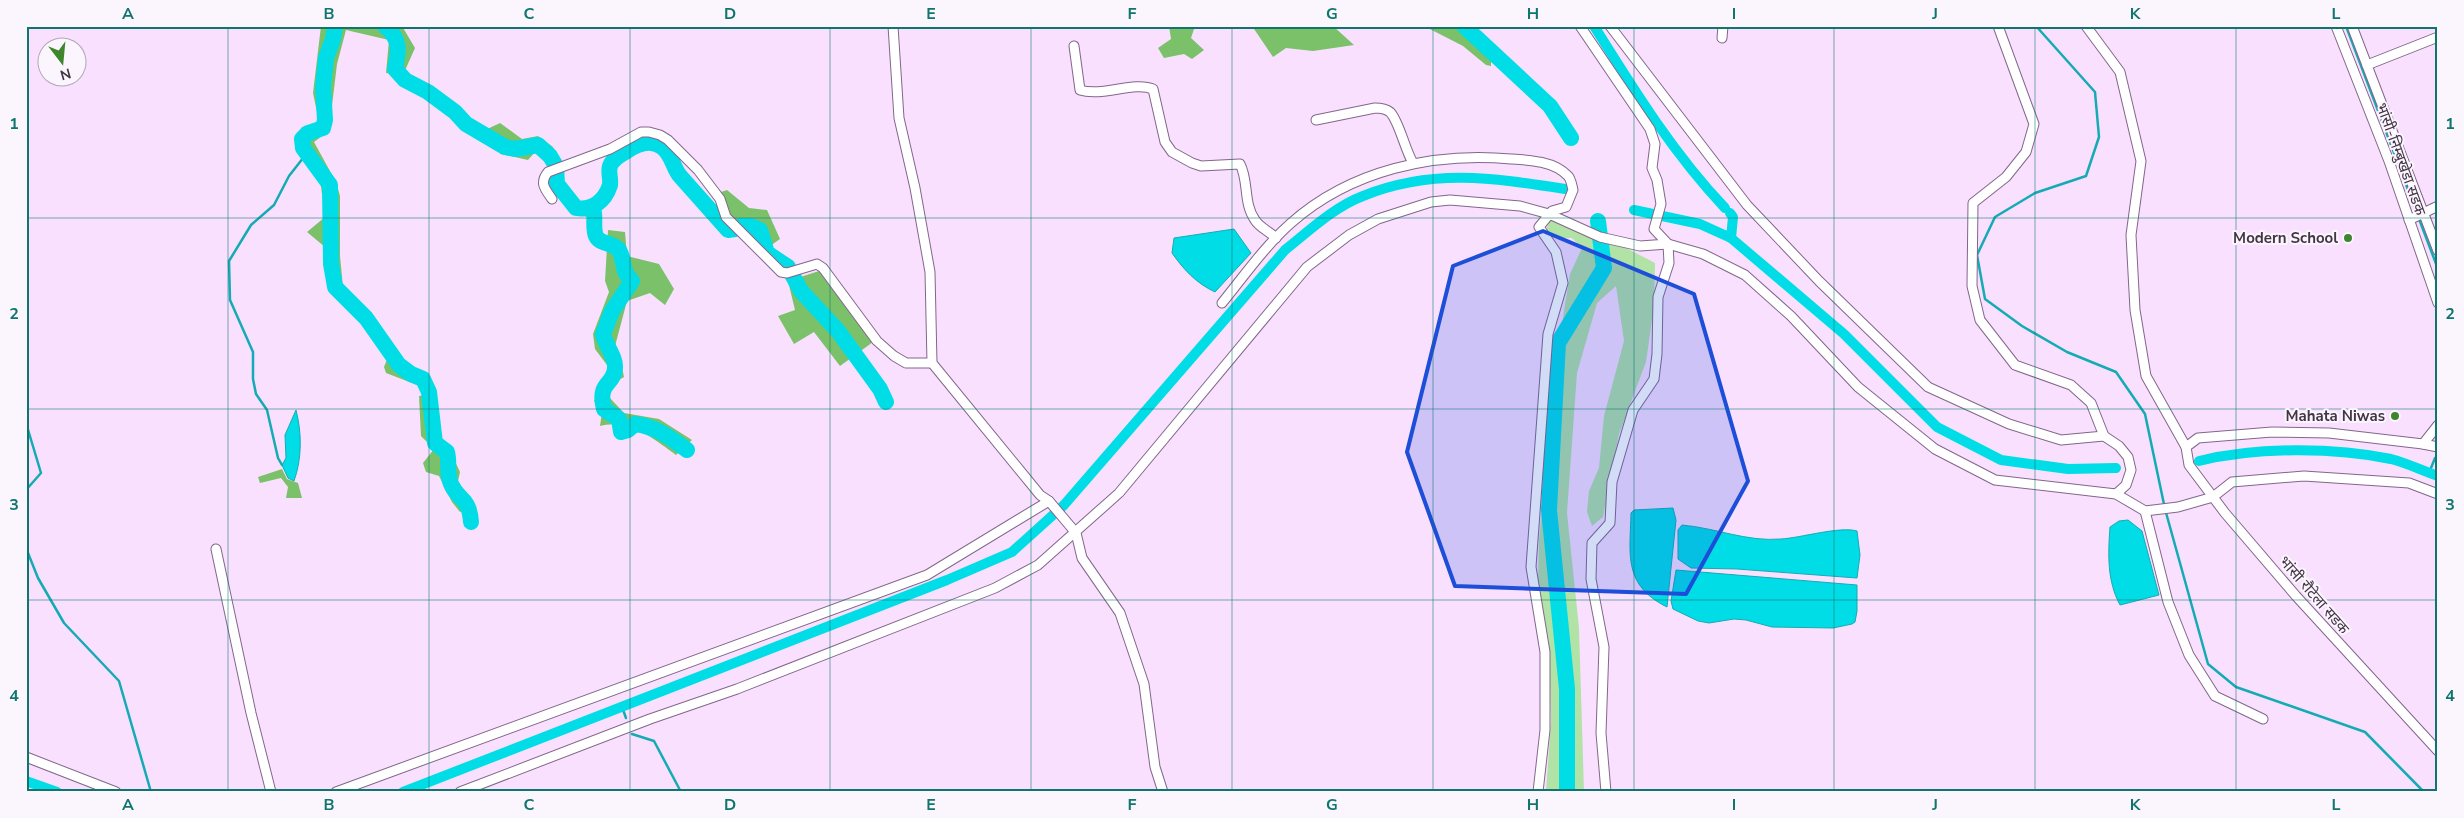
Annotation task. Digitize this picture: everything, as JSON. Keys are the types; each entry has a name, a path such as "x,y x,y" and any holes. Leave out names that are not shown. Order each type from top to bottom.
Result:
{"street":[{"path":"893,26 898,118 930,272 932,363 1040,495 1049,501 1073,530 1082,558 1120,613 1144,684 1155,767 1163,792"},
{"path":"1580,26 1650,129 1655,144 1652,168 1657,180 1661,208 1654,229 1668,244 1669,263 1658,297 1657,354 1654,379 1633,410 1612,482 1610,523 1592,543 1592,579 1604,647 1601,733 1606,792"},
{"path":"1610,26 1747,205 1819,281 1928,387 2009,424 2062,440 2104,436"},
{"path":"1722,38 1723,26"},
{"path":"1998,26 2034,124 2026,152 2006,177 1973,203 1972,286 1980,320 2015,365 2071,385 2091,403 2104,436 2119,446 2128,457 2131,470 2126,484 2116,494"},
{"name":"भांसी रौटेला सडक","path":"2086,26 2120,72 2141,161 2131,235 2136,310 2146,376 2186,448 2189,465 2212,497 2296,596 2438,751"},
{"name":"भांसी-निम्बुखेडा सडक","path":"2336,26 2438,302"},
{"path":"2352,26 2438,251"},
{"path":"2366,64 2438,37"},
{"path":"1074,46 1080,90 1113,91 1148,86 1153,89 1165,142 1172,152 1201,166 1240,164 1246,201 1252,215 1260,226 1276,238"},
{"path":"1316,120 1375,108 1385,109 1395,119 1404,146 1413,163"},
{"path":"552,199 543,185 544,178 550,172 610,149 640,132 660,135 668,140 703,176 720,199 726,217 781,272 817,264 823,268 877,341 894,356 906,363 932,363"},
{"path":"1222,303 1276,238 1292,222 1329,197 1368,176 1413,163 1494,157 1548,164 1568,176 1574,190 1566,207 1549,214 1538,227 1556,252 1563,283 1548,334 1531,567 1545,652 1546,730 1538,792"},
{"path":"460,792 650,719 737,689 995,588 1038,565 1073,530 1119,493 1307,267 1349,235 1378,219 1431,202 1450,200 1520,206 1549,214 1600,236 1640,246 1668,244 1704,254 1745,274 1791,316 1858,387 1935,449 1994,480 2116,494 2145,511 2178,507 2212,497 2232,482 2304,476 2409,484 2438,494"},
{"path":"2409,220 2423,215 2438,206"},
{"path":"2423,444 2438,425"},
{"path":"2186,448 2198,438 2272,432 2329,433 2438,447"},
{"path":"336,792 927,575 1049,501"},
{"path":"2145,511 2168,602 2189,655 2215,696 2263,719"},
{"path":"216,549 251,713 271,792"},
{"path":"26,757 116,792"}],"highlighted area":[{"path":"1543,231 1694,294 1748,481 1686,594 1455,586 1407,452 1453,266"}],"green space":[{"path":"321,26 402,26 415,48 403,75 386,73 389,40 346,30 337,64 329,131 314,142 336,182 340,196 340,256 343,287 355,303 349,311 338,296 327,274 325,247 307,232 325,217 320,179 295,138 302,127 316,128 318,117 313,93"},
{"path":"1169,26 1195,26 1191,38 1204,50 1192,59 1184,54 1164,58 1158,48 1171,39"},
{"path":"1252,26 1333,26 1354,45 1313,51 1286,48 1273,57"},
{"path":"1424,26 1460,26 1491,55 1491,66 1486,65 1463,46"},
{"path":"500,123 522,139 538,136 553,147 558,161 548,166 536,151 528,160 501,154 481,132"},
{"path":"727,190 749,208 767,210 780,239 763,251 728,215 721,192"},
{"path":"1550,220 1628,249 1655,263 1654,306 1646,362 1619,434 1603,517 1592,526 1587,512 1589,491 1599,468 1604,416 1624,341 1616,286 1597,303 1577,373 1567,513 1579,628 1584,792 1546,792 1551,721 1549,644 1538,579 1539,540 1553,387 1564,311 1570,274 1582,248 1572,238 1559,238 1546,230"},
{"path":"608,230 625,232 627,256 659,264 674,289 665,305 650,293 627,301 614,350 622,367 624,377 610,385 609,397 624,413 659,419 692,440 676,455 650,437 631,428 621,425 600,426 602,412 594,401 608,372 607,365 595,349 593,334 609,292 605,281"},
{"path":"819,271 873,342 840,366 814,332 794,344 778,316 795,310 788,281"},
{"path":"394,354 405,365 428,380 412,383 386,373 384,367 388,357"},
{"path":"432,394 435,407 437,438 451,453 460,472 458,481 473,504 460,512 452,502 439,476 426,472 423,463 434,449 421,436 419,396"},
{"path":"282,469 287,479 298,483 302,498 286,498 288,487 281,478 260,483 258,477"}],"water":[{"path":"1234,229 1251,253 1215,292 1191,276 1172,253 1174,238"},
{"path":"296,410 300,446 299,464 294,481 288,478 282,465 286,458 285,435"},
{"path":"1673,508 1676,520 1667,607 1643,589 1636,579 1630,555 1631,513 1634,510"},
{"path":"2128,520 2142,531 2159,595 2120,605 2111,577 2109,557 2110,527 2119,521"},
{"path":"1682,525 1744,537 1768,539 1789,538 1841,530 1857,531 1860,555 1857,578 1737,569 1691,568 1678,559 1678,530"},
{"path":"1676,570 1857,585 1855,622 1833,628 1772,627 1734,619 1709,623 1698,621 1673,609 1671,601"}],"waterway":[{"path":"335,26 333,39 326,58 323,87 325,120 323,128 308,133 302,139 303,148 330,185 331,264 335,287 366,318 399,365 411,374 423,379 429,392 435,443 447,452 450,480 454,489 466,503 471,522"},
{"path":"385,26 394,36 398,46 395,69 405,80 428,92 455,112 466,124 505,147 515,149 538,145 550,156 556,166 557,184 576,208 582,209 597,204 605,196 610,185 609,171 611,163 619,155 635,146 653,143 665,150 680,176 728,230 735,229"},
{"path":"1464,26 1550,106 1571,138"},
{"path":"1594,26 1671,143 1725,208"},
{"path":"2036,26 2095,92 2099,137 2086,176 2035,193 1995,217 1977,255 1985,299 2022,326 2067,352 2116,372 2145,414 2165,509 2208,664 2236,687 2365,732 2424,792"},
{"path":"2346,26 2438,269"},
{"path":"282,465 278,458 267,410 256,394 253,379 253,352 230,300 229,261 251,225 274,205 289,176 307,153"},
{"path":"403,792 947,580 1012,552 1064,505 1285,250 1342,206 1389,187 1439,179 1488,179 1565,189"},
{"path":"589,209 594,213 596,236 600,241 619,250 624,270 632,281 612,311 603,334 615,364 614,374 604,388 602,400 604,409 619,419 621,432 628,430 635,424 642,425 662,433 687,450"},
{"path":"1634,210 1700,224 1731,238 1844,334 1937,427 2001,460 2068,469 2116,468"},
{"path":"1730,213 1733,217 1731,238"},
{"path":"1567,792 1567,689 1549,510 1558,343 1604,268 1598,221"},
{"path":"741,226 751,226 760,230 767,253 788,267 801,291 838,331 880,389 886,402"},
{"path":"26,423 41,473 26,490"},
{"path":"2199,461 2221,456 2270,451 2345,452 2391,459 2438,476"},
{"path":"2429,473 2435,458"},
{"path":"26,548 38,578 64,623 119,681 151,792"},
{"path":"622,707 626,718"},
{"path":"632,734 654,741 681,792"},
{"path":"26,781 57,792"}],"place":[{"name":"Modern School","path":"2348,238"},
{"name":"Mahata Niwas","path":"2395,416"}]}
